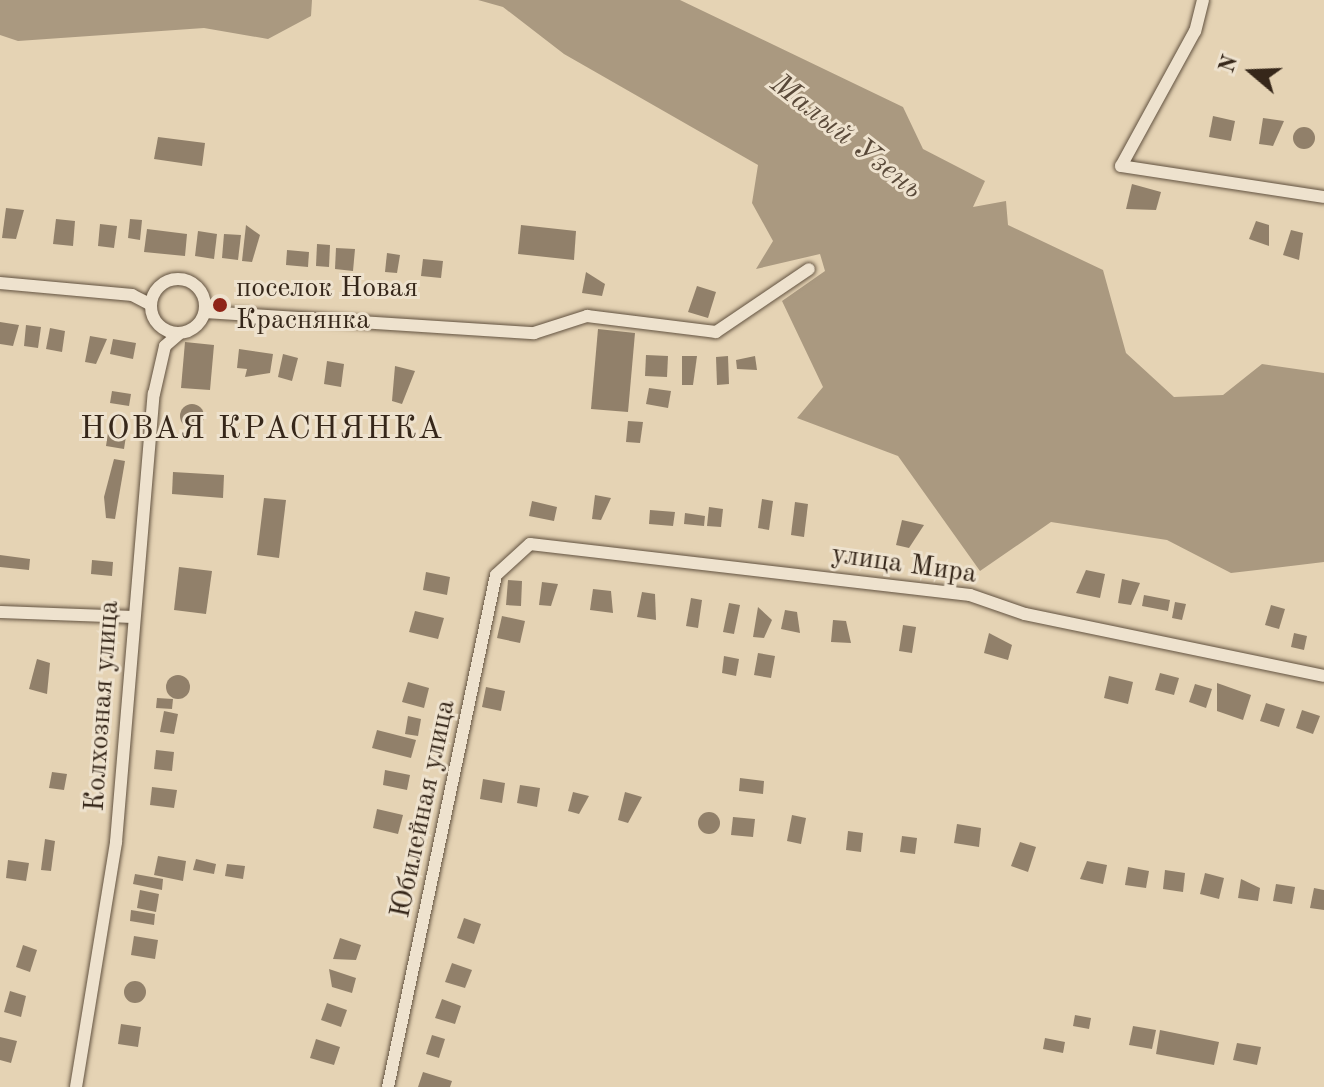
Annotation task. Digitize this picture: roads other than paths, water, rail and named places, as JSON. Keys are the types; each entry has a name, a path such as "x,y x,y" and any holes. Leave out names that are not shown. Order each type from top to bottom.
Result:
{"street":[{"path":"1203,0 1195,31 1121,166 1324,197"},
{"path":"205,312 534,333 587,316 716,332 809,269"},
{"path":"181,279 198,287 205,312 195,328 179,334 155,322 150,304 162,283 181,279"},
{"path":"0,283 132,295 150,304"},
{"name":"Колхозная улица","path":"76,1087 115,855 154,394 165,346 179,334"},
{"name":"улица Мира","path":"522,551 554,543 970,595 1025,614 1324,676"},
{"name":"Юбилейная улица","path":"388,1087 496,575 522,551"},
{"path":"0,612 134,617"}],"water":[{"path":"0,0 312,0 311,16 268,39 204,28 18,41 0,35"},
{"name":"Малый Узень","path":"478,0 680,0 903,107 923,149 985,181 973,207 1006,201 1008,225 1103,270 1126,353 1174,397 1223,395 1262,364 1324,373 1324,562 1231,573 1167,540 1051,522 980,571 898,456 797,418 823,387 782,301 825,271 820,254 756,269 773,241 752,203 758,165 564,54 503,7"}],"place":[{"name":"поселок Новая Краснянка","path":"220,305"}],"district":[{"name":"НОВАЯ КРАСНЯНКА","path":"262,430"}]}
